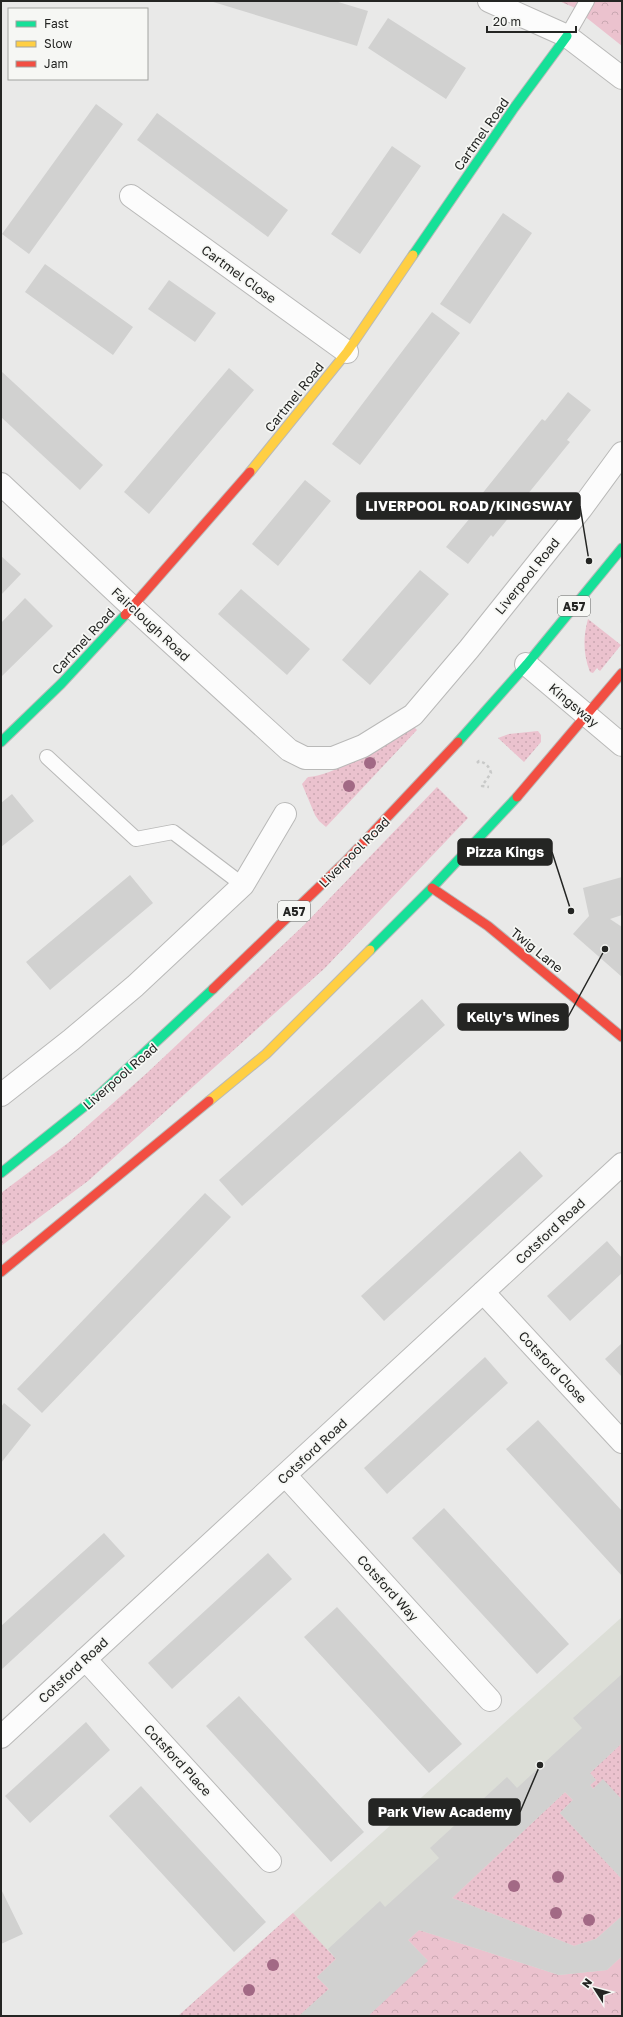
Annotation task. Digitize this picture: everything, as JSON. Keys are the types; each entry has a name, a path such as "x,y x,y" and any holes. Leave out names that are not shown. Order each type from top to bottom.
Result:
{"main road":[{"name":"Cartmel Road","path":"1,742 61,684 132,607 247,475 347,352 514,108 567,36"},
{"name":"Liverpool Road","path":"1,1173 45,1141 155,1045 359,848 441,762 526,664 622,548"},
{"path":"1,1272 266,1054 432,888 512,802 622,673"},
{"name":"Twig Lane","path":"432,888 488,926 621,1032"}],"street":[{"path":"488,1 567,36 622,78"},
{"name":"Cartmel Close","path":"131,196 347,352"},
{"name":"Liverpool Road","path":"305,758 333,758 362,746 413,715 469,649 567,527 622,453"},
{"name":"Fairclough Road","path":"1,484 132,607 289,750 305,758"},
{"name":"Kingsway","path":"526,664 622,745"},
{"path":"1,1095 71,1040 135,986 243,885 285,814"},
{"name":"Cotsford Road","path":"1,1737 622,1164"},
{"name":"Cotsford Close","path":"483,1292 622,1442"},
{"name":"Cotsford Way","path":"285,1475 490,1700"},
{"name":"Cotsford Place","path":"85,1659 270,1861"}],"lane":[{"path":"567,36 587,1"},
{"path":"47,757 136,838 173,832 243,885"}],"path":[{"path":"473,766 479,761 490,767 491,773 482,786 496,789"}],"shaded area":[{"path":"622,1617 622,2016 178,2016 293,1913"}],"green space":[{"path":"559,1 622,1 622,46 573,7"},
{"path":"588,619 621,645 600,671 597,668 593,673 590,672 585,652 585,632"},
{"path":"413,726 417,730 326,827 319,821 302,784 308,777 320,775 347,764"},
{"path":"538,731 541,735 541,742 524,762 498,738 509,734"},
{"path":"437,787 468,818 325,968 88,1181 1,1246 1,1193 68,1143 147,1073 304,925"},
{"path":"622,1743 622,1800 603,1780 593,1789 590,1785 596,1780 590,1773"},
{"path":"565,1792 573,1800 560,1813 620,1877 622,1876 622,1916 596,1939 574,1946 452,1898"},
{"path":"293,1913 336,1959 317,1977 329,1989 299,2016 178,2016"},
{"path":"419,1930 559,1975 607,1970 622,1956 622,2016 368,2016 427,1960 408,1940"}],"building":[{"path":"210,1 335,1 368,11 357,46"},
{"path":"388,18 466,68 446,99 368,48"},
{"path":"96,104 123,124 29,254 2,234"},
{"path":"157,113 288,210 268,237 137,140"},
{"path":"392,146 421,166 360,254 331,234"},
{"path":"503,213 532,233 470,324 440,304"},
{"path":"45,264 133,327 113,355 25,292"},
{"path":"169,280 216,313 195,342 148,309"},
{"path":"432,312 460,333 360,465 332,444"},
{"path":"229,368 254,390 149,514 124,492"},
{"path":"1,371 103,465 80,490 1,417"},
{"path":"568,392 591,410 567,440 570,442 493,537 491,535 468,564 446,547 470,518 465,515 542,419 545,421"},
{"path":"305,480 331,501 278,566 252,544"},
{"path":"1,556 21,574 1,595"},
{"path":"420,570 449,594 370,685 342,660"},
{"path":"241,589 310,649 287,675 218,614"},
{"path":"25,598 53,626 1,677 1,623"},
{"path":"12,794 34,821 1,847 1,803"},
{"path":"130,875 153,903 50,990 26,962"},
{"path":"622,877 622,915 610,919 622,927 622,977 573,934 589,916 583,888"},
{"path":"422,999 445,1025 242,1206 219,1180"},
{"path":"520,1151 543,1176 384,1321 361,1296"},
{"path":"205,1193 231,1217 42,1413 17,1389"},
{"path":"607,1241 622,1258 622,1273 570,1321 547,1296"},
{"path":"622,1343 622,1377 605,1359"},
{"path":"485,1357 508,1383 387,1494 364,1468"},
{"path":"4,1403 31,1425 1,1463 1,1407"},
{"path":"538,1420 622,1511 622,1576 506,1449"},
{"path":"444,1508 569,1644 537,1674 412,1538"},
{"path":"104,1533 125,1556 1,1670 1,1626"},
{"path":"268,1553 292,1579 172,1689 148,1663"},
{"path":"337,1607 462,1744 429,1773 304,1637"},
{"path":"622,1674 622,1743 590,1773 596,1780 590,1785 593,1789 603,1779 622,1800 622,1876 620,1877 560,1813 573,1800 565,1792 452,1898 574,1946 596,1939 622,1916 622,1956 607,1970 559,1975 419,1930 408,1940 428,1961 368,2016 299,2016 329,1989 317,1977 336,1959 328,1949 380,1901 385,1907 439,1858 430,1848 507,1777 517,1788 582,1728 573,1718"},
{"path":"239,1696 364,1832 331,1862 206,1726"},
{"path":"86,1722 110,1750 30,1823 5,1796"},
{"path":"141,1786 266,1922 234,1952 109,1816"},
{"path":"1,1889 23,1934 1,1944"}],"traffic: fast":[{"path":"413,255 514,108 567,36"},
{"path":"458,742 527,664 622,548"},
{"path":"1,742 61,684 125,615"},
{"path":"370,950 432,888 517,797"},
{"path":"1,1173 100,1094 213,989"}],"traffic: slow":[{"path":"250,472 347,352 413,255"},
{"path":"209,1101 266,1054 370,950"}],"traffic: jam":[{"path":"125,615 250,472"},
{"path":"517,797 622,673"},
{"path":"213,989 346,861 458,742"},
{"path":"432,888 488,926 622,1037"},
{"path":"1,1272 209,1101"}],"place":[{"name":"LIVERPOOL ROAD/KINGSWAY","path":"589,561"},
{"name":"Pizza Kings","path":"571,911"},
{"name":"Kelly's Wines","path":"605,949"},
{"name":"Park View Academy","path":"540,1765"}]}
